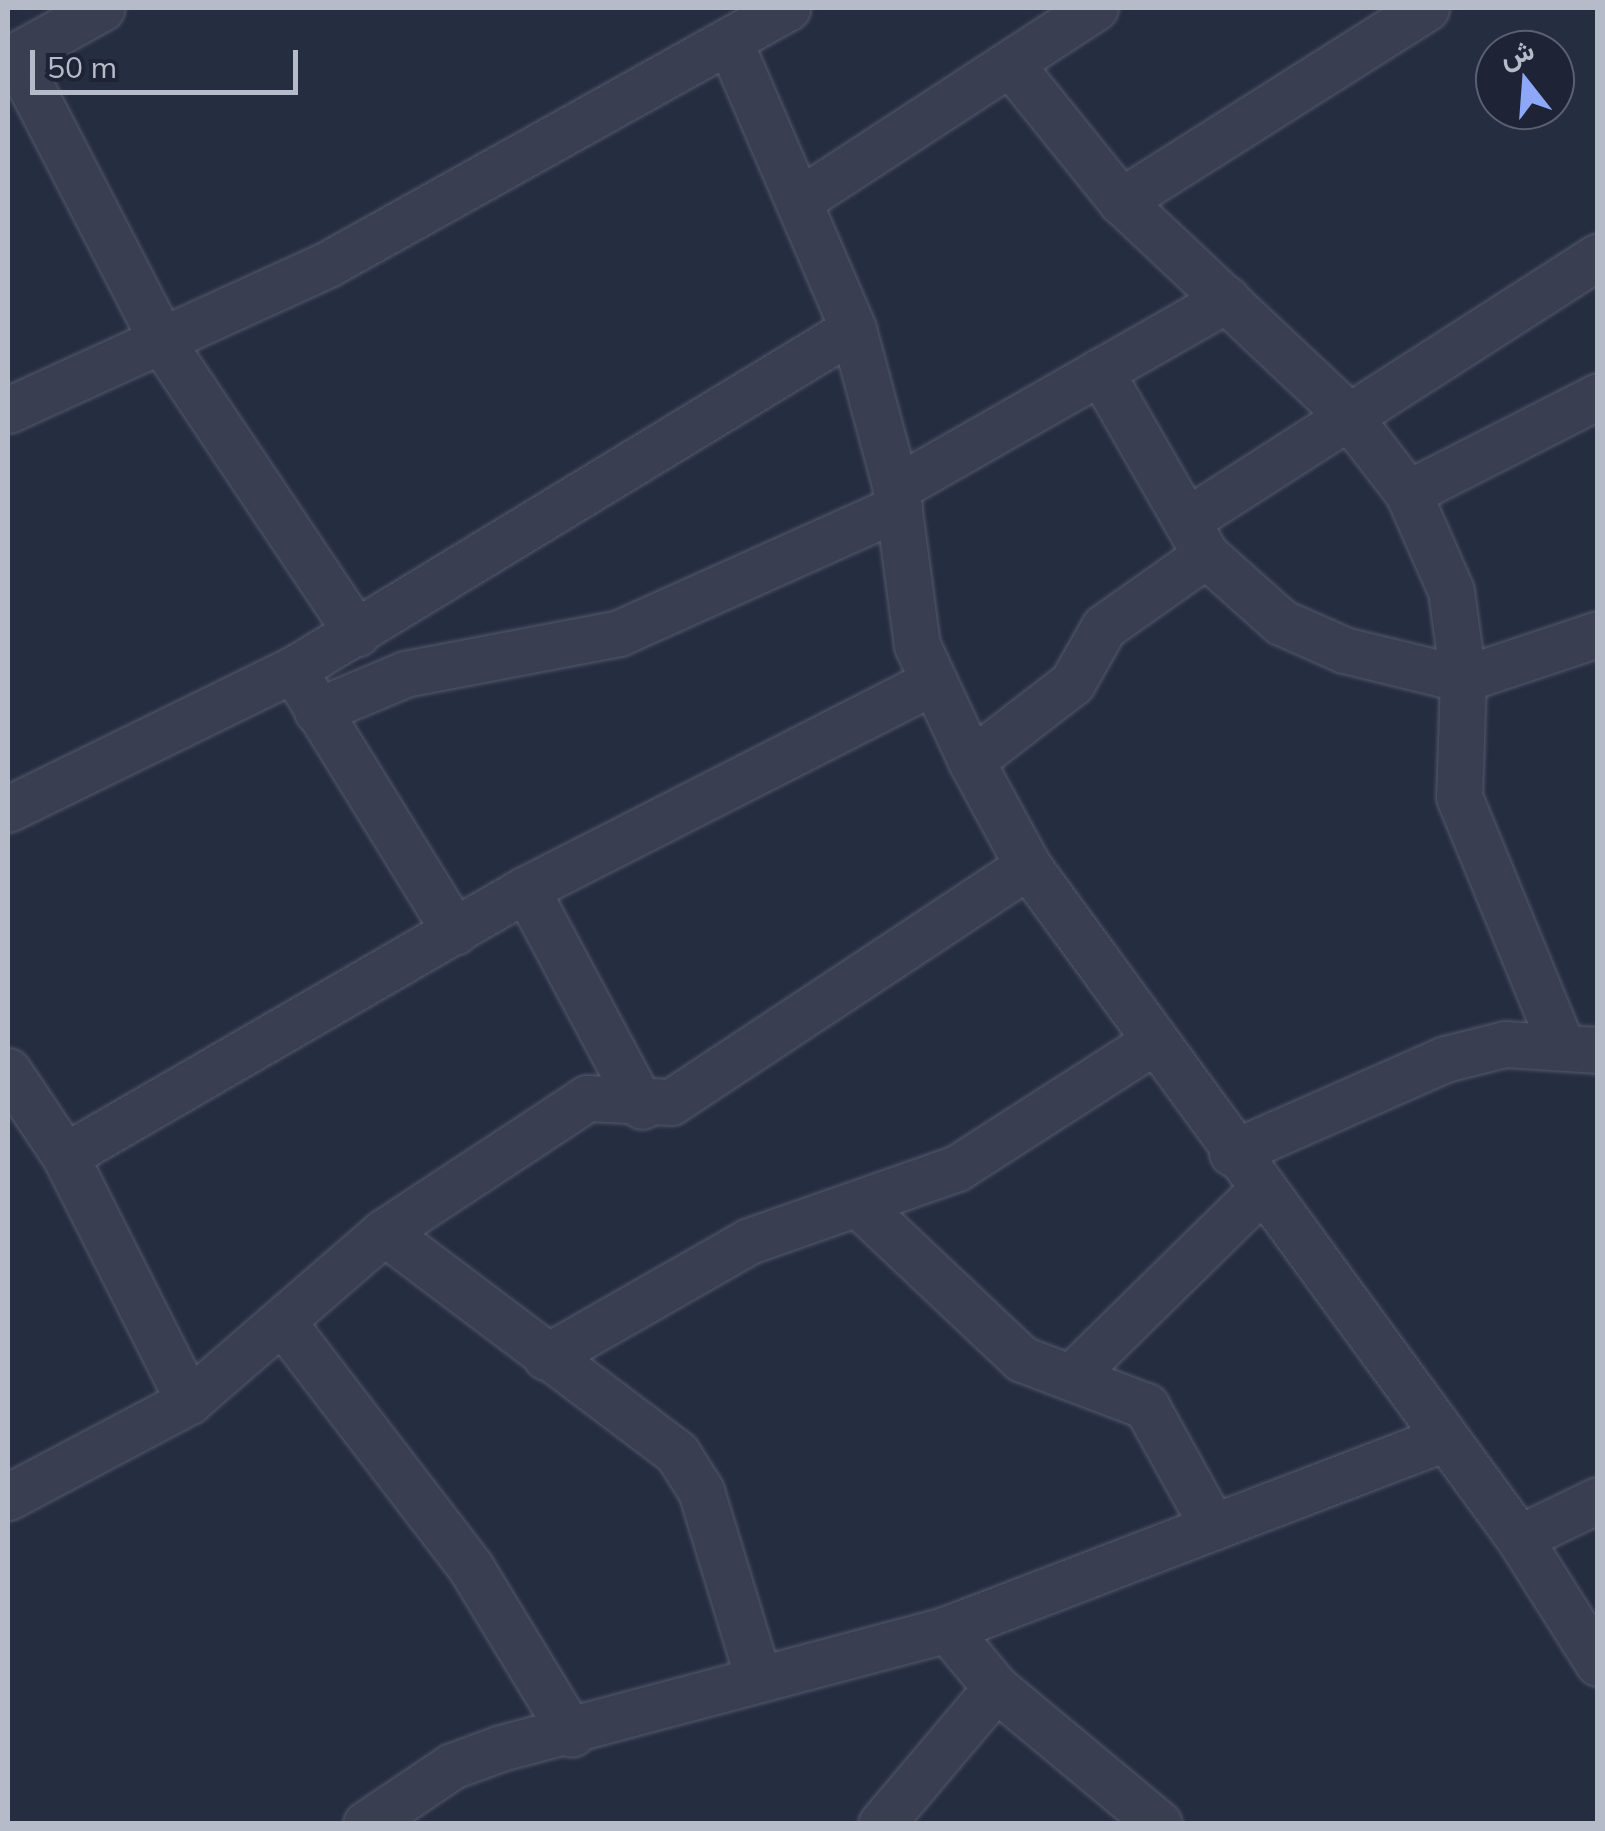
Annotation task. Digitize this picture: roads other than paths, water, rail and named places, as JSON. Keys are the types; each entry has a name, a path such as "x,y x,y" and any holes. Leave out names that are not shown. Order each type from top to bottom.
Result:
{"street":[{"path":"102,8 12,58 164,345 357,633"},
{"path":"8,410 164,345 730,43 787,8"},
{"path":"800,200 1012,66 1095,8"},
{"path":"1121,202 1426,8"},
{"path":"730,43 853,329 897,498 930,683 971,761 1028,866 1260,1191 1519,1538 1598,1663"},
{"path":"1012,66 1121,202 1346,414 1408,493 1451,591 1463,679 1459,797 1579,1047 1504,1044 1445,1059 1232,1152"},
{"path":"971,761 1072,684 1104,627 1196,538 1346,414 1598,256"},
{"path":"317,711 405,674 619,632 897,498 1100,371 1227,299"},
{"path":"8,808 294,669 853,329"},
{"path":"1100,371 1196,538 1282,622 1344,650 1463,679 1598,634"},
{"path":"1408,493 1598,396"},
{"path":"294,669 455,932"},
{"path":"64,1156 526,889 930,683"},
{"path":"8,1498 189,1400 284,1324 384,1232 587,1098 605,1093 642,1106 671,1102 1028,866"},
{"path":"526,889 642,1106"},
{"path":"546,1357 748,1242 860,1206 957,1168 1155,1041"},
{"path":"8,1071 64,1156 189,1400"},
{"path":"1074,1374 1260,1191"},
{"path":"860,1206 1007,1348 1146,1406 1213,1527"},
{"path":"384,1232 690,1471 758,1677"},
{"path":"284,1324 471,1568 572,1734"},
{"path":"366,1824 452,1766 758,1677 947,1629 1445,1438"},
{"path":"1519,1538 1598,1500"},
{"path":"947,1629 996,1688 1160,1824"},
{"path":"881,1824 996,1688"}]}
